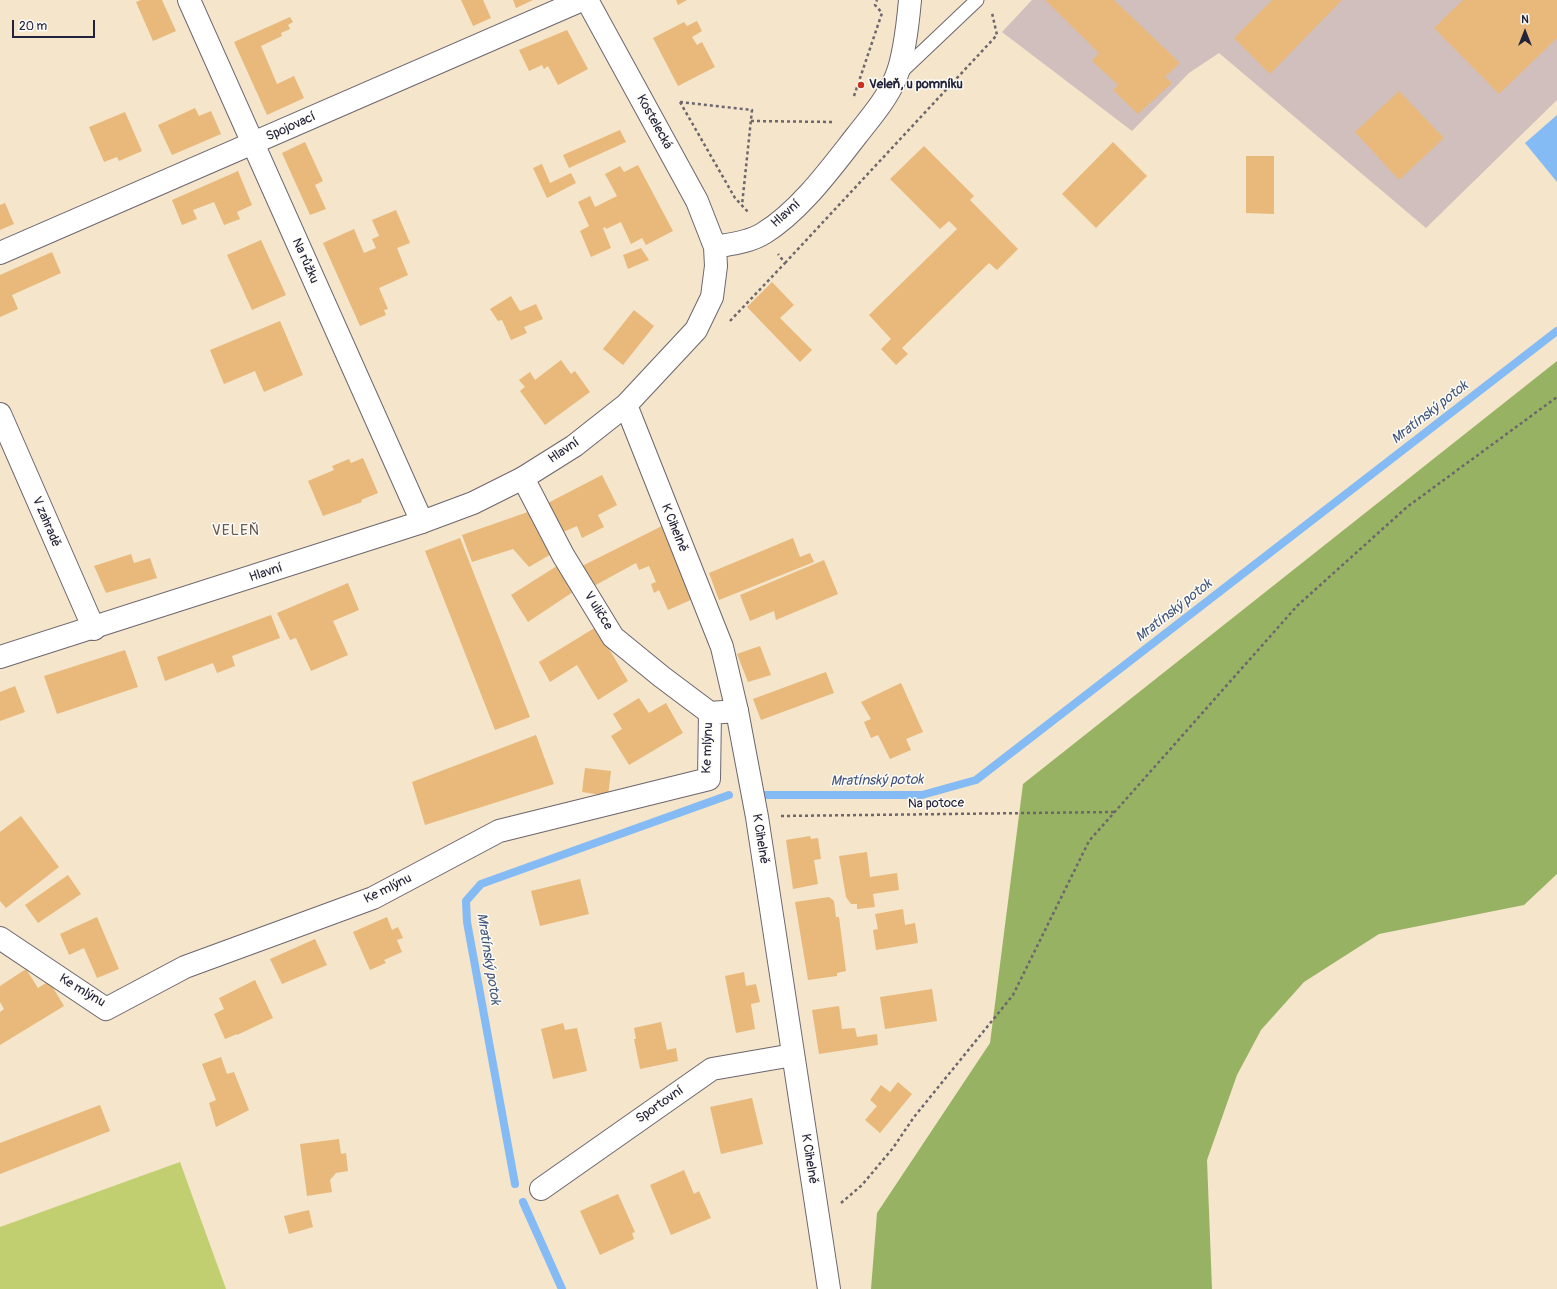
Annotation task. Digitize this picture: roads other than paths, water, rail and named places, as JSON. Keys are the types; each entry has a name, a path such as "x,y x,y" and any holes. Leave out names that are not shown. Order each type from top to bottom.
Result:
{"street":[{"name":"Na růžku","path":"189,0 422,522"},
{"name":"Spojovací","path":"0,253 582,0"},
{"name":"Kostelecká","path":"587,0 697,201 714,247"},
{"name":"Hlavní","path":"0,657 94,629 422,522 474,503 523,478 574,446 626,405 696,330 703,319 714,286 716,266 714,247 743,242 763,234 793,210 833,166 881,105 896,77 908,24 910,0"},
{"name":"K Cihelně","path":"626,405 722,647 737,711 757,816 829,1289"},
{"name":"V zahradě","path":"0,414 94,629"},
{"name":"V uličce","path":"523,478 563,555 613,637 662,678 710,713"},
{"name":"Ke mlýnu","path":"0,938 106,1009 185,967 373,898 499,831 709,779 710,713 737,711"},
{"name":"Sportovní","path":"541,1189 712,1069 793,1055"}],"lane":[{"path":"896,77 977,0"}],"water":[{"path":"1557,115 1557,182 1525,143"}],"waterway":[{"name":"Mratínský potok","path":"763,795 922,795 976,780 1557,331"},
{"name":"Mratínský potok","path":"515,1184 467,922 466,901 481,884 729,795"},
{"name":"Mratínský potok","path":"523,1202 562,1289"}],"place":[{"name":"Veleň, u pomníku","path":"861,85"}],"district":[{"name":"VELEŇ","path":"236,531"}]}
